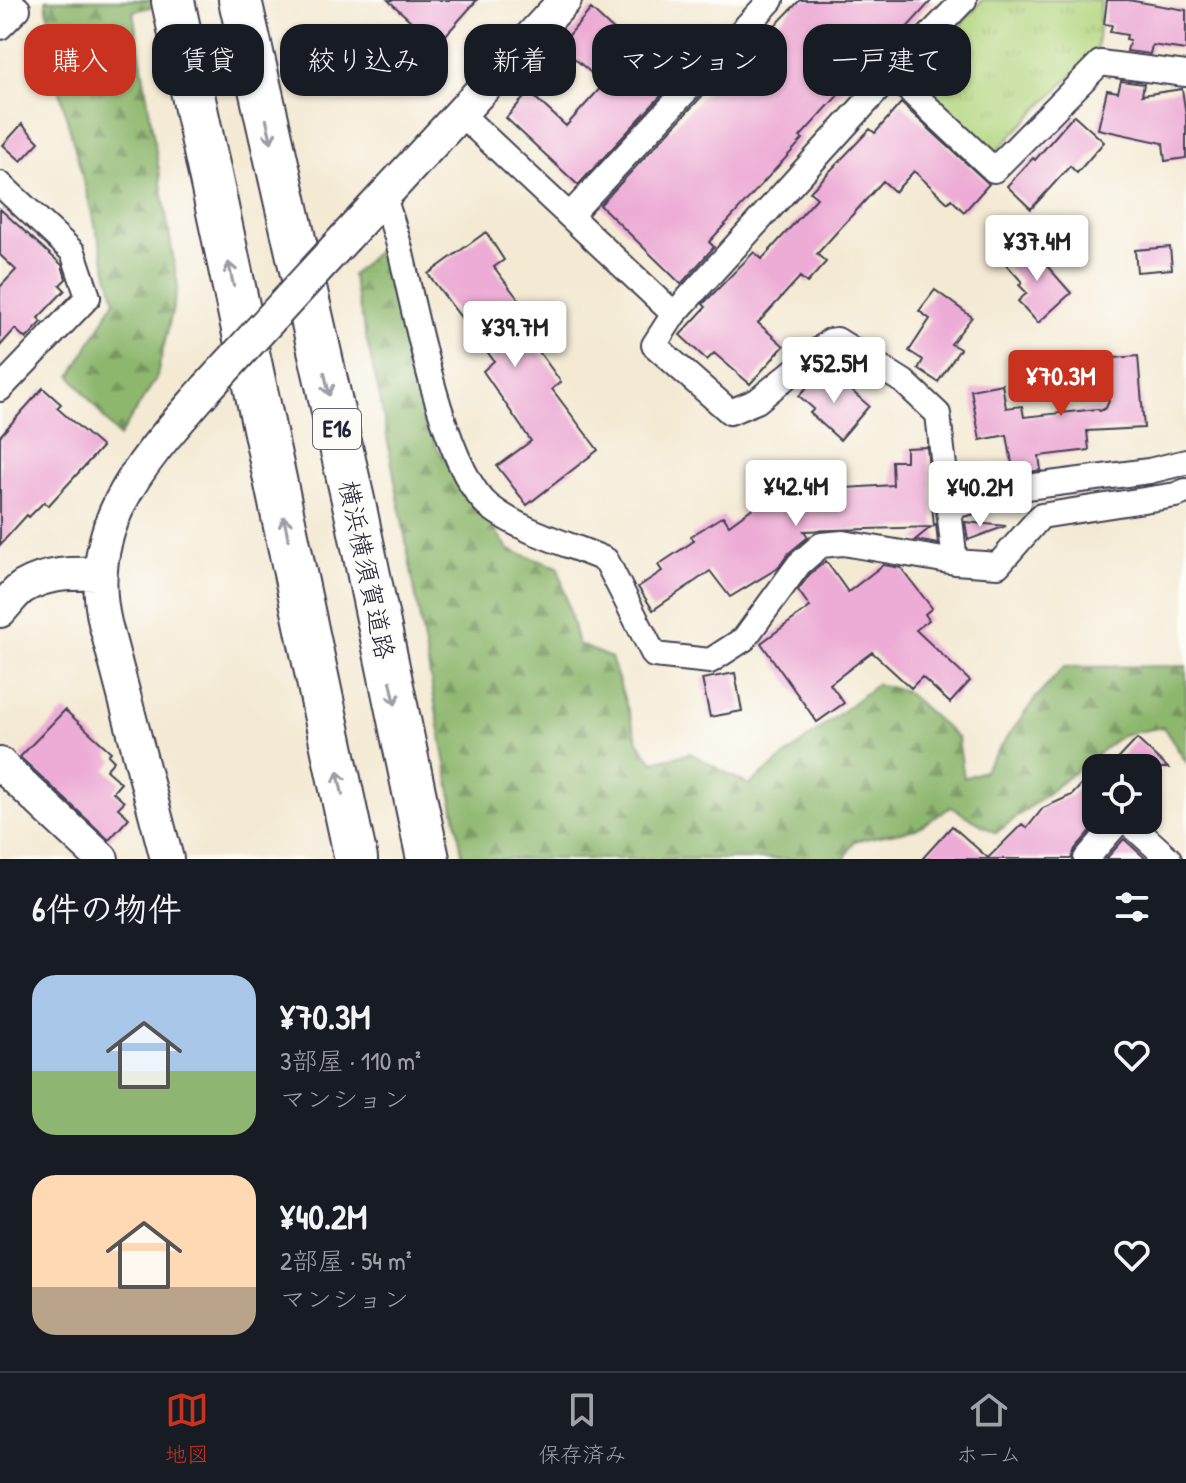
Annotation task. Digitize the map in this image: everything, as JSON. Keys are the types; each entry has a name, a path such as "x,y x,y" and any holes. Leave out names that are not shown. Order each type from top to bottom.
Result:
{"highway":[{"name":"横浜横須賀道路","path":"240,0 356,513 428,859"},
{"path":"173,1 356,859"}],"street":[{"path":"0,27 18,9 8,0"},
{"path":"167,859 100,604 99,574 104,544 125,490 151,452 207,388 565,0"},
{"path":"570,215 771,0"},
{"path":"941,24 964,0"},
{"path":"915,96 994,170 1100,63 1186,74"},
{"path":"872,96 674,314 654,345 730,412 757,401 830,341 837,340 904,382 938,414 955,562"},
{"path":"462,115 674,314"},
{"path":"0,184 73,252 88,297 2,383"},
{"path":"384,197 400,248 428,367 455,452 470,483 488,505 521,526 606,560 654,655 710,661 722,654 744,639 799,564 821,545 843,543 955,562 998,565 1041,516 1186,491"},
{"path":"950,507 1027,487 1149,471 1186,462"},
{"path":"0,611 22,588 44,579 65,572 99,574"},
{"path":"0,764 102,859"},
{"path":"1086,859 1108,834"},
{"path":"1141,834 1169,859"}],"green space":[{"path":"46,0 182,0 133,11 135,24 49,24"},
{"path":"982,0 1101,0 1097,50 993,154 930,96 971,96 971,24 961,24"},
{"path":"136,29 178,287 156,379 119,437 71,376 115,300 61,96 136,96"},
{"path":"383,246 435,445 509,550 558,567 578,644 611,658 638,741 653,762 690,753 749,785 877,684 905,691 958,738 964,778 983,771 1035,699 1064,667 1186,666 1186,762 1163,727 1122,735 1098,754 1082,754 1082,766 996,833 951,807 916,829 854,841 845,859 463,859 381,403 352,275"}],"building":[{"path":"388,0 477,0 448,33 448,24 414,24"},
{"path":"800,0 932,0 910,24 803,24 803,96 837,96 800,137 803,139 709,242 714,247 681,284 600,205 702,96 787,96 787,24 777,24"},
{"path":"1107,0 1128,0 1186,10 1186,50 1152,45 1150,54 1127,51 1130,40 1126,39 1127,35 1110,32 1112,25 1104,24"},
{"path":"591,9 607,24 592,24 592,74 576,60 576,27"},
{"path":"1121,81 1144,84 1142,95 1182,89 1186,115 1186,158 1165,161 1163,143 1098,129 1107,90 1118,92"},
{"path":"525,96 533,96 566,126 593,96 661,96 578,185 506,118"},
{"path":"901,103 989,184 964,212 951,199 948,203 914,171 895,192 883,181 817,254 826,262 807,283 800,277 758,323 784,346 750,384 714,353 707,360 680,335 706,307 703,304 754,252 762,259 817,198 810,192 870,129 875,133"},
{"path":"1074,115 1104,142 1077,173 1070,166 1031,209 1007,186 1033,158 1035,160"},
{"path":"22,124 39,142 21,161 3,145"},
{"path":"0,209 62,265 66,279 60,285 65,290 38,318 42,322 26,339 15,329 0,346 0,287 16,270 0,255"},
{"path":"486,232 504,260 494,267 539,327 527,335 561,382 552,389 598,450 527,505 497,466 531,441 483,371 494,361 428,274"},
{"path":"1026,242 1071,293 1038,323 1018,301 1027,293 1019,285 1022,282 1004,262"},
{"path":"1170,247 1172,269 1137,272 1135,250"},
{"path":"935,290 972,317 951,344 960,349 938,382 918,369 923,360 909,351 930,319 919,311"},
{"path":"1138,356 1144,428 1087,431 1089,450 1039,456 1041,470 1014,475 1007,435 980,440 971,390 1002,384 1006,408 1022,406 1024,417 1100,411 1106,408 1109,401 1105,396 1102,359"},
{"path":"819,374 823,378 826,374 835,381 837,378 869,406 840,440 810,413 814,409 799,396"},
{"path":"43,388 61,404 57,408 102,447 48,506 44,502 29,517 27,515 0,545 0,436"},
{"path":"927,447 938,544 915,540 931,527 804,531 808,537 789,553 778,568 730,597 710,571 653,610 638,587 662,571 658,565 694,541 691,536 723,516 729,525 786,484 827,477 830,489 893,485 892,461 906,461 906,448"},
{"path":"965,522 1006,526 968,540"},
{"path":"826,561 848,592 883,565 901,568 932,608 925,614 929,620 916,630 970,681 950,703 922,677 911,688 872,652 830,684 844,703 817,722 761,643 810,607 798,590 810,574"},
{"path":"735,673 742,711 710,717 702,679"},
{"path":"65,710 111,752 108,755 114,761 106,770 121,783 113,792 124,802 118,808 129,818 109,840 20,757"},
{"path":"1137,739 1153,754 1123,754"},
{"path":"1082,784 1082,834 1088,834 1071,859 922,859 952,826 988,858 1022,824 1027,828 1043,808 1072,795"},
{"path":"1124,839 1146,859 1106,859"}]}
